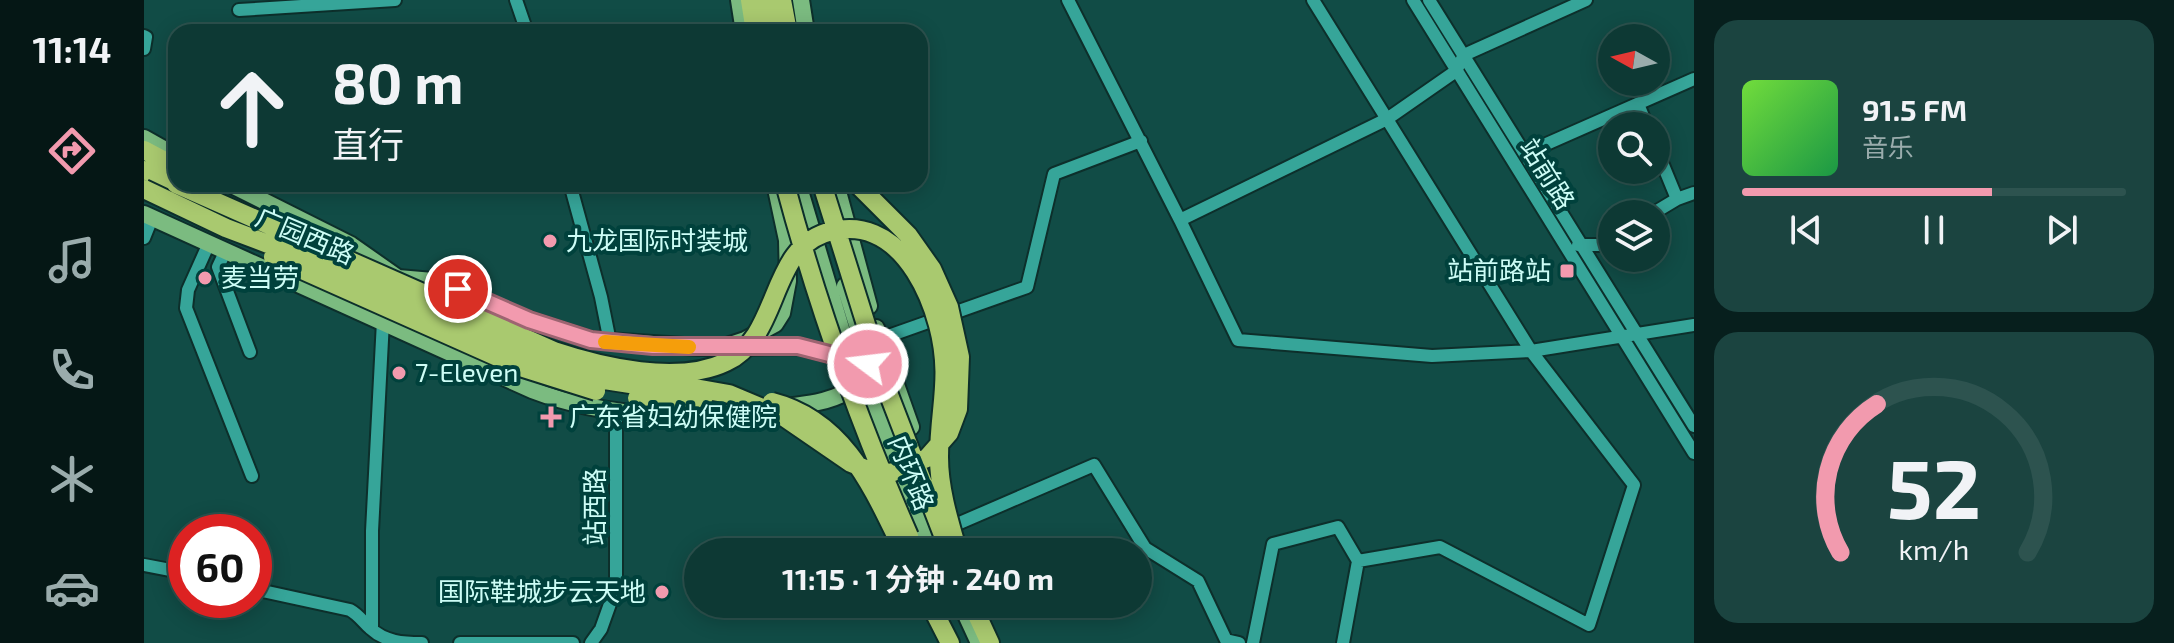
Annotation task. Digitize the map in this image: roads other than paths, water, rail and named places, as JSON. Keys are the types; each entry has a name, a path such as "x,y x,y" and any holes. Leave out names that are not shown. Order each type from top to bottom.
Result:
{"highway":[{"path":"750,0 754,24"},
{"path":"768,0 772,24"},
{"path":"780,0 786,24"},
{"path":"794,0 801,24"},
{"path":"144,149 168,162"},
{"path":"144,170 168,187"},
{"path":"144,192 168,190"},
{"path":"176,192 266,254 341,290 520,367 568,384 636,398 760,400 798,410 818,421 850,455 866,479 895,538"},
{"path":"178,192 330,250"},
{"path":"222,192 330,250"},
{"name":"内环路","path":"787,192 810,273 845,358 889,491 910,538"},
{"path":"800,192 845,358"},
{"name":"内环路","path":"825,192 884,382 945,538"},
{"path":"226,228 328,267 555,367 617,383 713,390 753,402 799,426 851,463 868,470 891,473 927,458 949,433 958,409 960,357 949,307 932,269 902,228 865,192"},
{"name":"内环路","path":"330,250 554,351 600,364 646,371 699,370 726,362 746,348 763,324 797,251 816,237 833,231 857,229 868,232 895,247 917,276 935,314 946,368 939,467 954,538"},
{"path":"937,618 950,643"},
{"path":"945,618 956,643"},
{"path":"978,618 990,643"}],"main road":[{"path":"739,0 743,24"},
{"path":"760,0 764,24"},
{"path":"780,0 782,24"},
{"path":"801,0 802,24"},
{"path":"144,138 168,151"},
{"path":"144,149 168,153"},
{"path":"144,162 168,173"},
{"name":"广园西路","path":"144,192 358,286 349,306"},
{"name":"广园西路","path":"209,192 398,278"},
{"path":"246,192 351,245 398,278 433,281 568,334 653,346 798,346 868,364 886,358"},
{"path":"724,347 775,324 787,300 787,240 777,192"},
{"path":"817,192 921,538"},
{"path":"838,192 877,331 952,538"},
{"path":"148,216 564,402 616,413 732,414 809,421 834,432 845,445 895,538"},
{"path":"858,329 877,331"},
{"path":"845,358 859,380 911,502 931,538"},
{"path":"732,414 822,401 848,392 868,364"},
{"path":"905,538 911,502"},
{"path":"928,618 940,643"},
{"path":"955,618 967,643"},
{"path":"967,618 979,643"},
{"path":"987,618 999,643"}],"street":[{"path":"239,10 395,0"},
{"path":"516,0 524,24"},
{"path":"1068,0 1238,340 1432,356 1531,351 1694,325"},
{"path":"1313,0 1531,351 1634,485 1589,625 1440,547 1358,561"},
{"name":"站前路","path":"1413,0 1694,453"},
{"name":"站前路","path":"1429,0 1694,426"},
{"path":"1180,220 1387,119 1456,71 1464,55 1586,0"},
{"path":"144,36 144,49"},
{"path":"1526,153 1694,79"},
{"path":"1638,104 1641,112"},
{"path":"877,331 1027,287 1054,174 1141,141"},
{"path":"1670,182 1677,199"},
{"path":"572,192 610,342"},
{"path":"1670,203 1694,193"},
{"path":"144,238 148,216"},
{"path":"209,243 188,290 186,308 252,476"},
{"path":"1568,251 1581,243 1598,245"},
{"path":"226,250 218,267 250,352"},
{"path":"372,629 372,531 383,321"},
{"name":"站西路","path":"591,643 601,629 616,587 616,413"},
{"path":"948,528 1094,465 1145,548 1198,581 1228,642"},
{"path":"1253,643 1273,544 1338,527 1358,561 1343,643"},
{"path":"144,565 168,570"},
{"path":"272,593 350,610 388,639 422,643"},
{"path":"460,643 573,643"}],"place":[{"name":"九龙国际时装城","path":"550,241"},
{"name":"站前路站","path":"1567,271"},
{"name":"麦当劳","path":"205,278"},
{"name":"7-Eleven","path":"399,373"},
{"name":"广东省妇幼保健院","path":"551,417"},
{"name":"国际鞋城步云天地","path":"662,592"}]}
